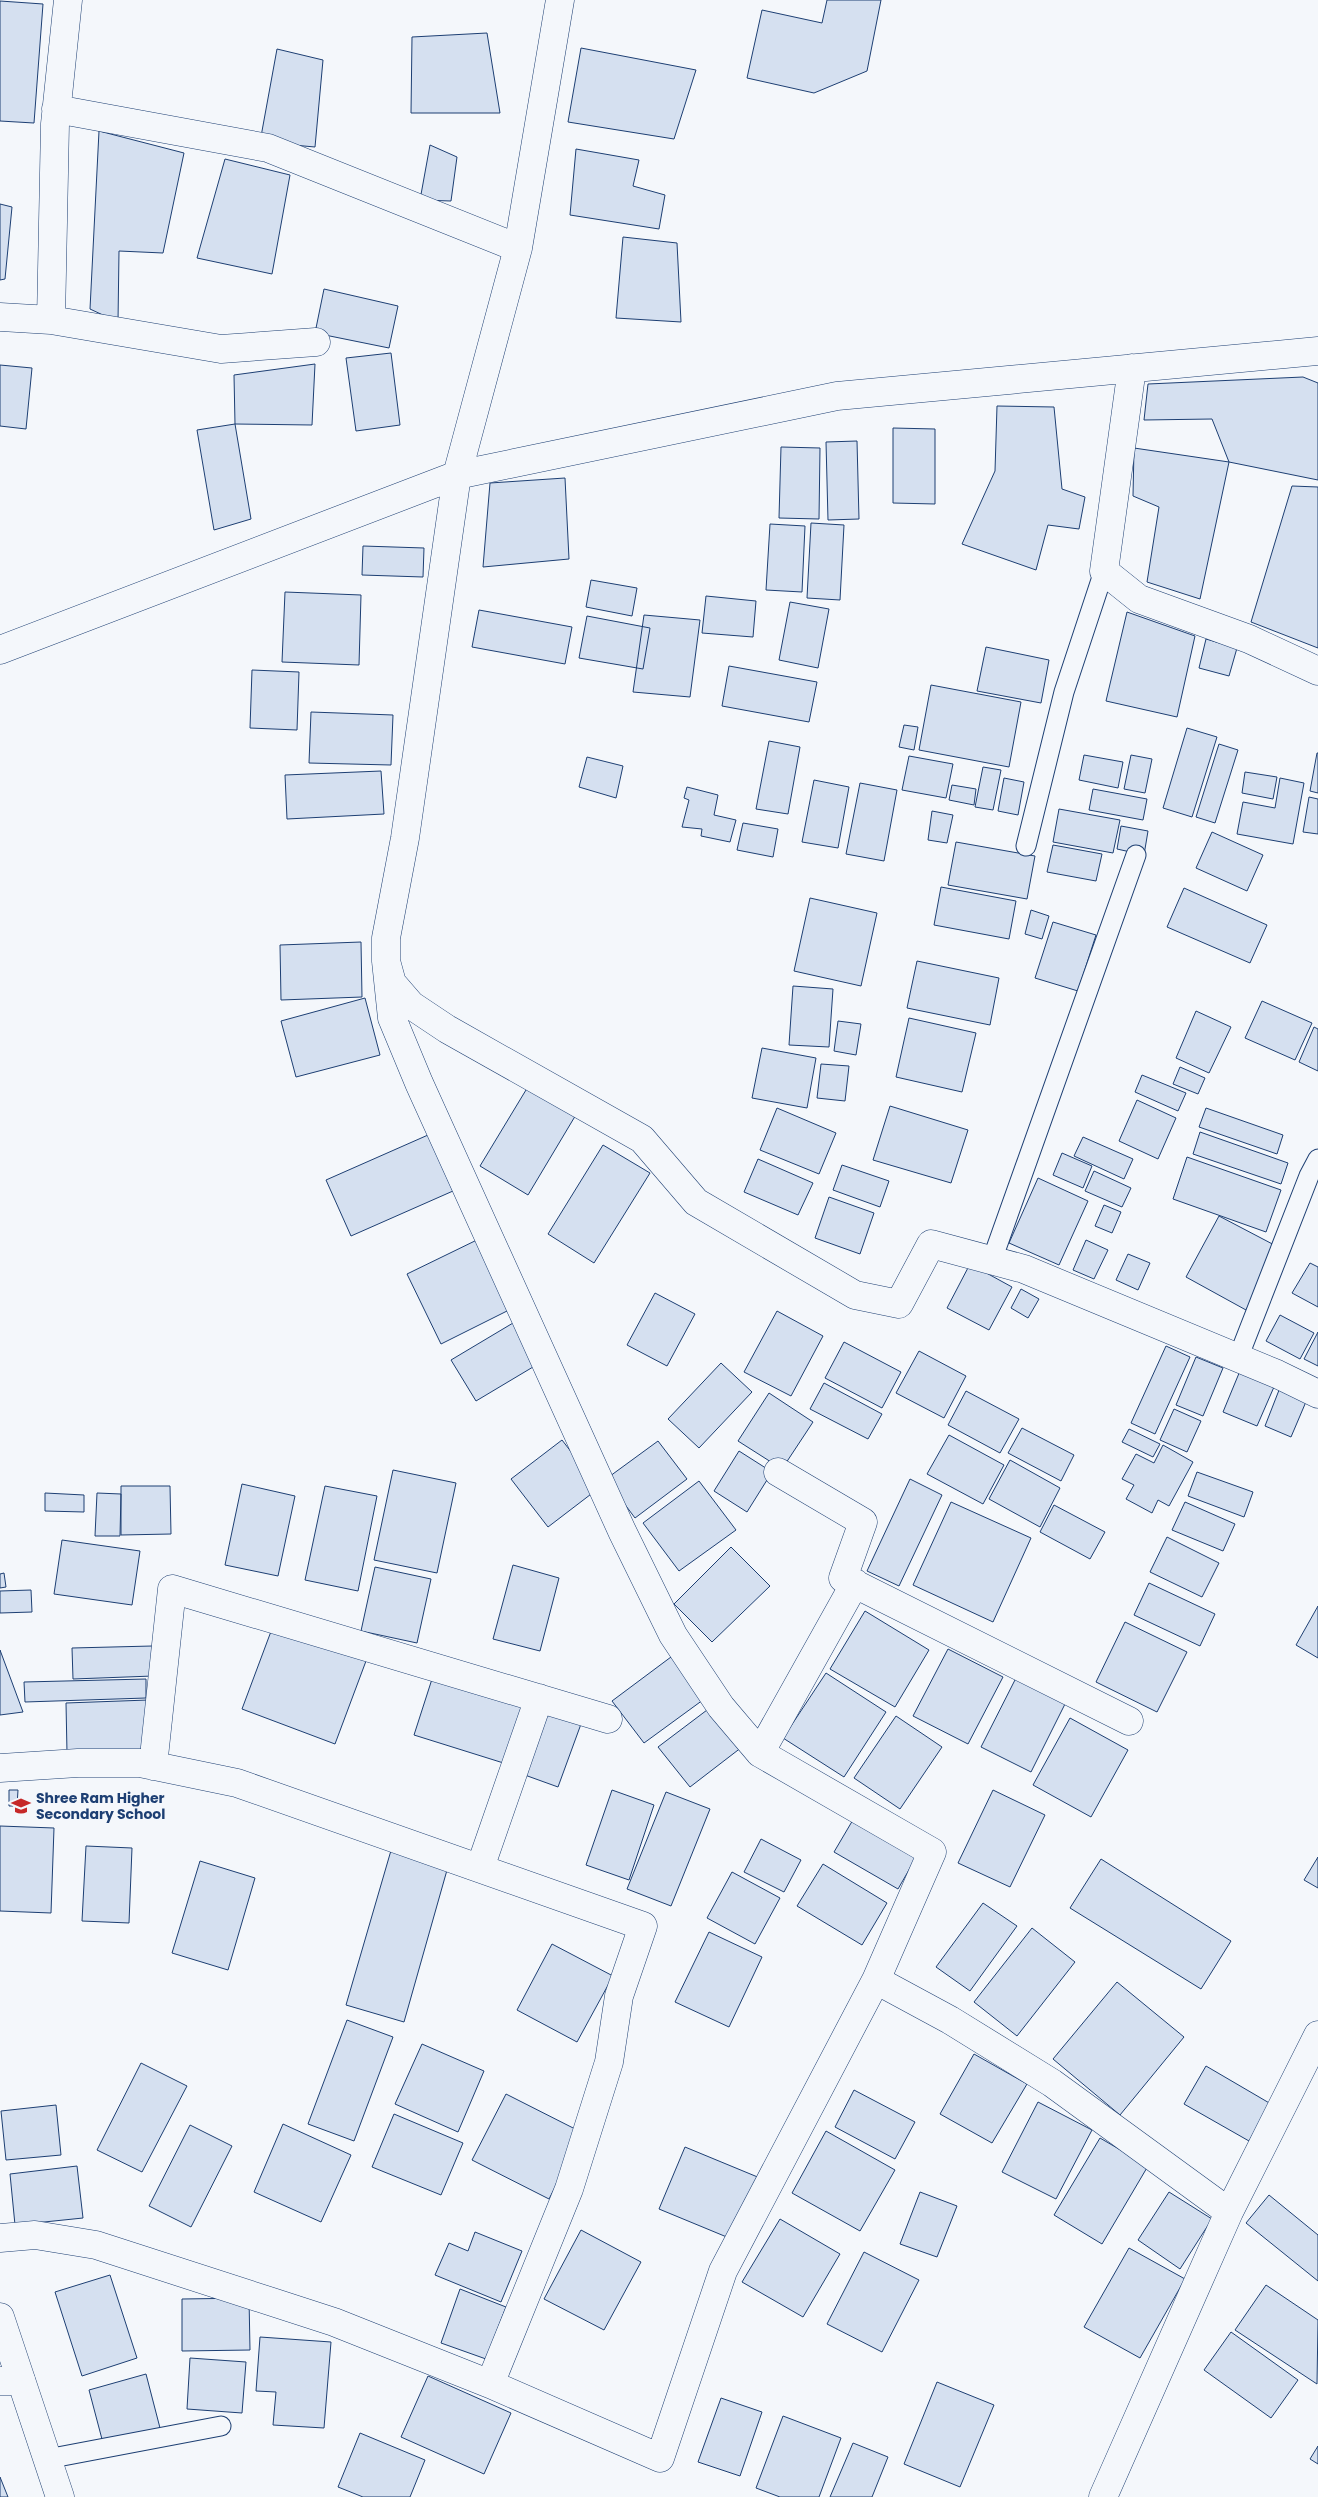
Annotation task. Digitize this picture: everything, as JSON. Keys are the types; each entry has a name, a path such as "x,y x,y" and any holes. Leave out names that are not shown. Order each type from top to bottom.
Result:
{"street":[{"path":"51,320 56,109 68,0"},
{"path":"0,2238 35,2235 96,2245 334,2322 490,2384 660,2458 723,2271 876,1980 932,1852 760,1753 721,1708 673,1635 622,1531 392,1018 386,961 386,938 405,838 456,475 518,248 560,0"},
{"path":"56,109 268,148 518,248"},
{"path":"0,317 51,320 221,349 316,342"},
{"path":"0,650 456,475 837,396 1318,351"},
{"path":"1132,368 1104,571 1139,599 1249,639 1318,671"},
{"path":"386,961 392,983 411,1005 447,1029 642,1139 696,1202 855,1295 899,1304 931,1244 1024,1269 1238,1358 1318,1394"},
{"path":"778,1472 863,1522 844,1578 1129,1721"},
{"path":"760,1753 854,1583"},
{"path":"152,1766 172,1589 608,1719"},
{"path":"480,1868 539,1698"},
{"path":"0,1768 78,1762 140,1763 236,1783 643,1926 619,1996 609,2062 569,2189 490,2384"},
{"path":"876,1980 950,2020 1052,2083 1229,2212"},
{"path":"1103,2497 1229,2212 1318,2035"},
{"path":"0,2317 11,2381 47,2459 60,2497"}],"lane":[{"path":"1026,846 1064,692 1104,571"},
{"path":"992,1260 1136,855"},
{"path":"1238,1358 1305,1185 1318,1158"},
{"path":"47,2459 221,2426"}],"building":[{"path":"827,0 881,0 867,71 814,93 747,78 762,10 822,23"},
{"path":"0,1 43,4 34,123 0,121"},
{"path":"487,33 500,113 411,113 412,37"},
{"path":"581,48 696,70 674,139 568,122"},
{"path":"277,49 323,60 315,147 260,142"},
{"path":"99,131 184,153 163,253 119,251 118,322 90,309"},
{"path":"430,145 457,157 451,201 420,200"},
{"path":"576,149 639,160 633,186 665,195 659,229 570,215"},
{"path":"225,159 290,175 272,274 197,258"},
{"path":"0,204 12,207 5,279 0,280"},
{"path":"623,237 677,243 681,322 616,318"},
{"path":"324,289 398,306 389,348 315,333"},
{"path":"391,353 400,425 356,431 346,358"},
{"path":"315,364 312,425 235,424 234,375"},
{"path":"0,365 32,368 26,429 0,426"},
{"path":"1303,377 1318,383 1318,480 1229,462 1212,419 1144,420 1148,384"},
{"path":"997,406 1054,407 1062,489 1085,497 1079,529 1048,525 1036,570 962,544 995,471"},
{"path":"235,424 251,519 214,530 197,430"},
{"path":"893,428 935,429 935,504 893,503"},
{"path":"857,441 859,519 828,520 826,442"},
{"path":"781,447 820,448 819,519 779,518"},
{"path":"1134,448 1229,462 1200,599 1147,582 1159,507 1133,496"},
{"path":"565,478 569,559 483,567 490,483"},
{"path":"1292,486 1318,487 1318,648 1251,622"},
{"path":"811,523 844,525 840,600 807,598"},
{"path":"770,524 805,526 802,592 766,590"},
{"path":"363,546 424,548 423,577 362,575"},
{"path":"591,580 637,588 632,616 586,607"},
{"path":"285,592 361,595 359,665 282,662"},
{"path":"706,596 756,601 753,637 702,633"},
{"path":"790,602 829,609 818,668 779,660"},
{"path":"479,610 572,627 565,664 472,647"},
{"path":"1127,612 1195,636 1177,717 1106,701"},
{"path":"644,615 700,620 690,697 633,692"},
{"path":"587,616 650,628 643,669 579,658"},
{"path":"1206,639 1237,648 1229,676 1199,668"},
{"path":"986,647 1049,660 1041,703 977,691"},
{"path":"729,666 817,682 809,722 722,706"},
{"path":"252,670 299,672 297,730 250,728"},
{"path":"931,685 1021,702 1009,767 919,750"},
{"path":"311,712 393,715 391,765 309,763"},
{"path":"904,725 918,727 914,750 899,747"},
{"path":"1187,728 1217,737 1192,817 1163,808"},
{"path":"769,741 800,747 788,814 756,809"},
{"path":"1219,744 1238,750 1215,823 1196,817"},
{"path":"1318,753 1318,793 1310,791"},
{"path":"1084,755 1123,762 1118,788 1079,780"},
{"path":"1131,755 1152,759 1145,793 1124,789"},
{"path":"909,756 953,764 946,798 902,790"},
{"path":"587,757 623,766 616,798 579,787"},
{"path":"983,767 1001,770 993,810 975,807"},
{"path":"381,771 384,814 287,819 285,775"},
{"path":"1245,772 1277,777 1273,799 1242,793"},
{"path":"1004,778 1024,782 1018,815 998,811"},
{"path":"1280,778 1304,783 1293,844 1237,834 1243,802 1275,808"},
{"path":"814,780 849,787 838,848 802,842"},
{"path":"860,783 897,790 884,861 846,854"},
{"path":"952,785 976,789 974,805 949,800"},
{"path":"687,787 718,795 714,815 736,820 730,842 701,836 702,829 682,827 689,800 684,798"},
{"path":"1093,789 1147,799 1143,820 1089,810"},
{"path":"1309,797 1318,799 1318,834 1303,832"},
{"path":"1059,809 1120,820 1113,853 1053,842"},
{"path":"932,811 953,815 947,843 928,840"},
{"path":"743,823 778,829 773,857 737,850"},
{"path":"1121,826 1148,831 1144,855 1117,849"},
{"path":"1212,832 1263,855 1247,891 1196,868"},
{"path":"956,842 1035,856 1027,899 948,885"},
{"path":"1053,845 1102,854 1096,881 1047,872"},
{"path":"941,887 1016,901 1009,939 934,925"},
{"path":"1184,888 1267,925 1250,963 1167,927"},
{"path":"810,898 877,913 861,986 794,971"},
{"path":"1031,910 1049,916 1042,939 1025,934"},
{"path":"1053,922 1096,935 1078,991 1035,978"},
{"path":"361,942 362,997 281,1000 280,945"},
{"path":"917,961 999,978 990,1025 907,1008"},
{"path":"793,986 833,989 829,1047 789,1045"},
{"path":"365,998 380,1055 296,1077 281,1021"},
{"path":"1262,1001 1312,1023 1295,1060 1245,1038"},
{"path":"1196,1011 1231,1027 1209,1073 1176,1058"},
{"path":"909,1018 976,1033 962,1092 896,1077"},
{"path":"838,1021 861,1024 856,1055 834,1051"},
{"path":"1314,1027 1318,1029 1318,1071 1299,1062"},
{"path":"762,1048 816,1058 807,1108 752,1098"},
{"path":"821,1064 849,1066 845,1101 817,1098"},
{"path":"1180,1067 1205,1078 1198,1094 1173,1084"},
{"path":"1142,1075 1186,1093 1178,1111 1135,1092"},
{"path":"529,1085 577,1113 528,1195 480,1166"},
{"path":"1137,1100 1176,1118 1158,1159 1119,1141"},
{"path":"890,1106 968,1130 951,1183 873,1160"},
{"path":"777,1108 836,1133 819,1174 760,1150"},
{"path":"1206,1108 1283,1135 1277,1154 1199,1127"},
{"path":"1200,1132 1288,1163 1281,1184 1193,1154"},
{"path":"428,1135 453,1191 351,1236 326,1180"},
{"path":"1083,1137 1133,1159 1124,1179 1074,1156"},
{"path":"603,1145 650,1173 594,1263 548,1234"},
{"path":"1062,1153 1092,1166 1083,1188 1053,1175"},
{"path":"1187,1157 1281,1190 1266,1232 1173,1199"},
{"path":"758,1159 813,1183 798,1215 744,1192"},
{"path":"842,1165 889,1181 880,1207 833,1190"},
{"path":"1094,1171 1131,1188 1122,1207 1085,1191"},
{"path":"1038,1178 1088,1201 1059,1265 1009,1243"},
{"path":"829,1197 874,1213 860,1254 815,1238"},
{"path":"1104,1205 1121,1212 1112,1233 1095,1226"},
{"path":"1219,1216 1280,1248 1246,1310 1186,1277"},
{"path":"483,1237 517,1306 441,1344 407,1274"},
{"path":"1086,1240 1108,1250 1094,1279 1073,1270"},
{"path":"1128,1254 1150,1263 1138,1290 1116,1280"},
{"path":"1310,1263 1318,1267 1318,1307 1292,1293"},
{"path":"970,1264 1012,1287 989,1330 947,1308"},
{"path":"1021,1289 1039,1299 1028,1318 1011,1308"},
{"path":"655,1293 695,1314 667,1366 627,1345"},
{"path":"777,1311 823,1336 791,1396 744,1372"},
{"path":"1280,1315 1314,1333 1300,1359 1266,1341"},
{"path":"513,1323 538,1364 476,1401 451,1360"},
{"path":"1318,1332 1318,1366 1304,1359"},
{"path":"844,1342 901,1372 882,1408 825,1378"},
{"path":"1166,1346 1190,1357 1155,1434 1131,1423"},
{"path":"919,1351 966,1376 944,1418 896,1393"},
{"path":"1196,1357 1223,1368 1203,1416 1176,1405"},
{"path":"721,1363 752,1392 699,1448 668,1419"},
{"path":"1242,1366 1277,1380 1257,1426 1223,1412"},
{"path":"824,1383 882,1414 868,1439 810,1409"},
{"path":"1281,1385 1308,1397 1291,1437 1265,1426"},
{"path":"966,1391 1019,1419 1000,1453 948,1425"},
{"path":"769,1393 813,1422 782,1469 738,1441"},
{"path":"1174,1409 1201,1421 1187,1452 1160,1440"},
{"path":"1022,1428 1074,1455 1061,1481 1008,1453"},
{"path":"1129,1429 1160,1444 1153,1457 1122,1442"},
{"path":"949,1435 1004,1465 983,1504 927,1474"},
{"path":"562,1440 599,1488 548,1527 511,1479"},
{"path":"658,1441 687,1479 635,1518 606,1479"},
{"path":"1163,1445 1193,1462 1169,1506 1158,1500 1152,1513 1126,1499 1134,1485 1122,1479 1136,1454 1154,1463"},
{"path":"739,1451 772,1472 747,1512 714,1491"},
{"path":"1010,1460 1060,1488 1040,1527 989,1499"},
{"path":"393,1470 456,1483 437,1573 374,1560"},
{"path":"1197,1472 1253,1492 1244,1517 1188,1496"},
{"path":"910,1479 942,1495 899,1586 867,1571"},
{"path":"699,1481 736,1530 679,1571 643,1523"},
{"path":"242,1484 295,1496 278,1576 225,1565"},
{"path":"121,1486 170,1486 171,1534 121,1535"},
{"path":"325,1486 377,1496 358,1591 305,1580"},
{"path":"45,1493 84,1495 84,1512 45,1511"},
{"path":"97,1493 121,1494 120,1536 95,1536"},
{"path":"951,1502 1031,1538 993,1622 913,1585"},
{"path":"1185,1502 1235,1524 1223,1551 1172,1530"},
{"path":"1054,1505 1105,1532 1090,1559 1040,1532"},
{"path":"1167,1537 1219,1563 1202,1597 1150,1572"},
{"path":"62,1540 140,1551 132,1605 54,1594"},
{"path":"731,1547 770,1586 712,1642 674,1604"},
{"path":"513,1565 559,1578 540,1651 493,1639"},
{"path":"375,1567 431,1579 417,1643 361,1631"},
{"path":"4,1573 6,1587 0,1588 0,1574"},
{"path":"1149,1583 1215,1614 1200,1646 1134,1615"},
{"path":"31,1590 32,1612 0,1613 0,1591"},
{"path":"1318,1606 1318,1658 1296,1645"},
{"path":"865,1611 929,1650 895,1707 830,1669"},
{"path":"1125,1622 1187,1652 1157,1712 1096,1682"},
{"path":"273,1626 366,1661 335,1744 242,1709"},
{"path":"152,1646 153,1676 73,1679 72,1648"},
{"path":"948,1649 1003,1677 968,1744 913,1716"},
{"path":"0,1650 23,1712 0,1715"},
{"path":"675,1654 707,1697 644,1743 612,1701"},
{"path":"826,1673 886,1712 844,1777 783,1738"},
{"path":"1018,1674 1068,1698 1031,1772 981,1747"},
{"path":"146,1679 146,1698 25,1702 24,1682"},
{"path":"432,1679 531,1710 513,1766 414,1735"},
{"path":"148,1700 150,1750 67,1753 66,1703"},
{"path":"711,1707 742,1747 690,1787 658,1747"},
{"path":"545,1711 581,1724 558,1787 522,1774"},
{"path":"896,1716 942,1747 900,1809 854,1778"},
{"path":"1070,1718 1128,1750 1091,1817 1033,1785"},
{"path":"9,1790 18,1790 17,1806 9,1806"},
{"path":"612,1790 654,1805 629,1880 586,1865"},
{"path":"993,1790 1045,1815 1010,1887 958,1863"},
{"path":"666,1792 710,1809 671,1906 627,1889"},
{"path":"857,1813 921,1849 898,1889 834,1852"},
{"path":"0,1826 54,1828 51,1913 0,1911"},
{"path":"761,1839 801,1860 784,1892 744,1872"},
{"path":"86,1846 132,1848 129,1923 82,1921"},
{"path":"392,1847 449,1863 404,2022 346,2005"},
{"path":"1318,1857 1318,1888 1304,1880"},
{"path":"1101,1859 1231,1941 1201,1989 1070,1908"},
{"path":"200,1861 255,1878 228,1970 172,1953"},
{"path":"823,1864 887,1903 862,1945 797,1906"},
{"path":"732,1872 780,1898 755,1944 707,1918"},
{"path":"983,1903 1017,1926 970,1991 936,1967"},
{"path":"1032,1928 1075,1962 1017,2036 974,2002"},
{"path":"709,1932 762,1957 729,2027 675,2002"},
{"path":"552,1944 613,1976 577,2042 517,2010"},
{"path":"1117,1982 1184,2037 1120,2115 1053,2059"},
{"path":"347,2020 393,2037 354,2141 308,2124"},
{"path":"422,2044 484,2071 458,2132 395,2104"},
{"path":"974,2054 1027,2084 992,2143 940,2114"},
{"path":"141,2063 187,2086 142,2172 97,2150"},
{"path":"1206,2066 1271,2104 1249,2141 1184,2104"},
{"path":"854,2090 915,2122 895,2159 835,2127"},
{"path":"506,2094 583,2133 549,2199 472,2160"},
{"path":"1038,2102 1092,2130 1056,2199 1002,2172"},
{"path":"56,2105 61,2155 6,2160 1,2111"},
{"path":"394,2114 463,2143 441,2195 372,2167"},
{"path":"283,2124 351,2155 321,2222 254,2192"},
{"path":"190,2125 232,2146 191,2227 149,2206"},
{"path":"826,2131 895,2170 860,2231 792,2193"},
{"path":"1100,2138 1148,2166 1102,2244 1054,2215"},
{"path":"685,2147 760,2178 734,2240 659,2209"},
{"path":"77,2166 83,2218 15,2225 10,2174"},
{"path":"920,2192 957,2206 937,2257 900,2244"},
{"path":"1169,2192 1212,2219 1180,2269 1138,2240"},
{"path":"1269,2195 1318,2235 1318,2281 1246,2223"},
{"path":"780,2219 840,2254 803,2317 742,2282"},
{"path":"581,2230 641,2262 604,2330 544,2299"},
{"path":"475,2232 522,2251 501,2302 435,2275 449,2243 468,2251"},
{"path":"1129,2248 1185,2279 1140,2358 1084,2327"},
{"path":"864,2252 919,2280 882,2352 827,2324"},
{"path":"110,2275 137,2358 82,2376 55,2292"},
{"path":"1266,2285 1318,2320 1317,2384 1235,2330"},
{"path":"460,2289 506,2307 486,2359 441,2343"},
{"path":"249,2298 250,2350 182,2351 182,2299"},
{"path":"1231,2332 1298,2380 1271,2418 1204,2370"},
{"path":"260,2337 331,2342 324,2428 273,2425 276,2392 256,2391"},
{"path":"190,2358 246,2362 242,2413 187,2409"},
{"path":"146,2374 160,2428 103,2443 89,2390"},
{"path":"428,2376 511,2413 484,2474 401,2437"},
{"path":"937,2382 994,2405 960,2487 904,2464"},
{"path":"721,2398 762,2412 740,2476 698,2462"},
{"path":"783,2416 841,2438 819,2497 780,2497 756,2488"},
{"path":"360,2433 425,2460 410,2497 363,2497 338,2487"},
{"path":"853,2443 888,2457 872,2497 830,2497"},
{"path":"1318,2446 1318,2464 1310,2459"},
{"path":"0,2477 8,2497 0,2497"}],"place":[{"name":"Shree Ram Higher Secondary School","path":"21,1806"}]}
